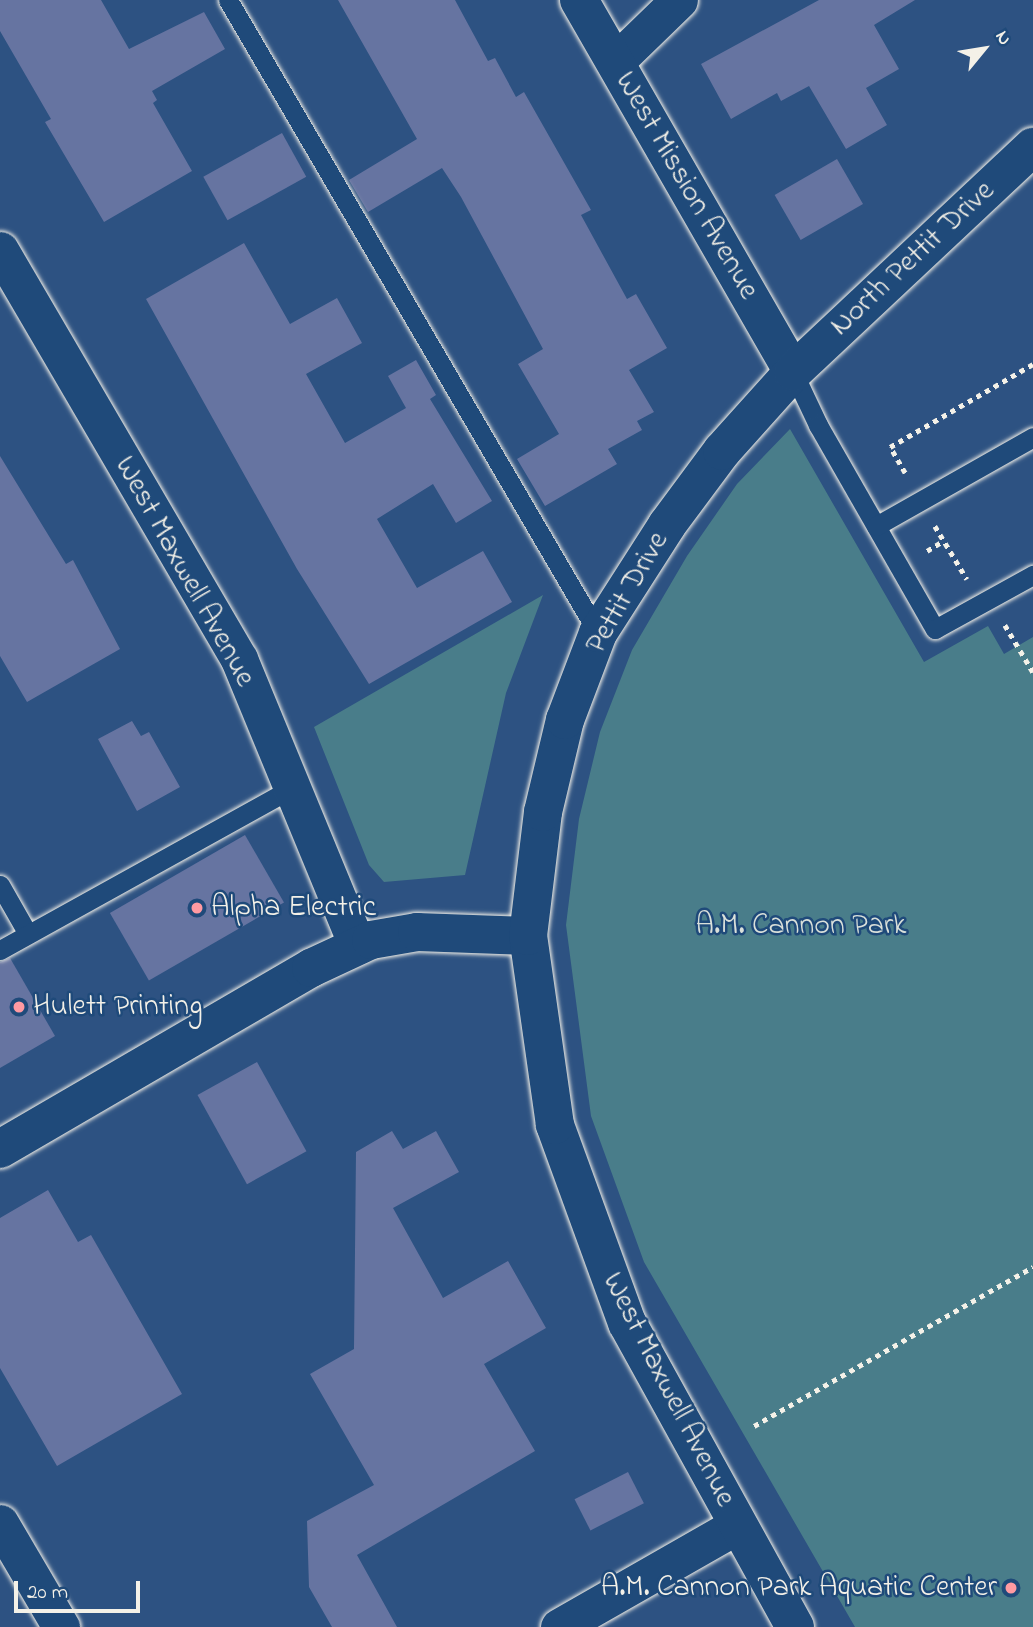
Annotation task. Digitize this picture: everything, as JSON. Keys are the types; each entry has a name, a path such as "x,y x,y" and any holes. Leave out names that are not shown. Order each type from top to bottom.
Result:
{"street":[{"name":"West Mission Avenue","path":"579,0 793,372"},
{"path":"615,62 680,0"},
{"name":"North Pettit Drive","path":"793,372 1033,147"},
{"name":"West Maxwell Avenue","path":"0,250 239,659 290,789 357,946"},
{"name":"Pettit Drive","path":"528,936 543,812 565,720 598,633 667,525 722,451 793,372"},
{"path":"0,1149 357,946 407,933 528,936"},
{"name":"West Maxwell Avenue","path":"528,936 555,1125 627,1323 736,1526 795,1627"},
{"path":"0,1523 61,1627"},
{"path":"559,1627 736,1526"}],"lane":[{"path":"228,0 598,633"},
{"path":"793,372 935,629 1033,575"},
{"path":"876,526 1033,437"},
{"path":"0,950 290,789"},
{"path":"0,885 29,934"}],"path":[{"path":"754,1426 1033,1267"}],"green space":[{"name":"A.M. Cannon Park","path":"790,429 924,662 988,626 1004,654 1033,637 1033,1627 855,1627 644,1262 591,1116 566,925 579,819 600,732 632,650 687,556 737,484"},
{"path":"543,595 506,693 465,875 384,882 369,865 314,727"}],"building":[{"path":"0,0 101,0 129,49 204,12 225,49 152,91 157,100 153,103 192,171 104,222 45,122 51,119 0,31"},
{"path":"338,0 455,0 488,61 495,58 516,97 524,92 591,210 581,215 627,299 636,294 667,348 629,370 654,412 637,421 642,430 608,449 617,464 545,506 517,459 559,434 518,364 543,349 461,197 442,168 368,212 349,180 417,139"},
{"path":"819,0 915,0 874,25 899,69 866,88 887,125 846,149 809,86 781,101 777,93 731,119 701,64"},
{"path":"282,133 306,177 228,220 203,177"},
{"path":"837,159 863,204 801,240 775,195"},
{"path":"244,243 290,324 337,298 362,343 306,374 345,443 406,408 388,376 416,360 436,395 430,399 492,501 456,523 433,484 377,519 417,588 483,551 512,602 369,684 297,569 146,299"},
{"path":"0,456 66,564 73,560 120,649 27,702 0,656"},
{"path":"132,721 141,736 149,732 180,787 137,811 98,739"},
{"name":"Alpha Electric","path":"245,835 284,903 149,981 110,913"},
{"name":"Hulett Printing","path":"10,958 55,1036 0,1068 0,962"},
{"path":"257,1062 306,1151 247,1184 198,1095"},
{"path":"392,1131 403,1149 436,1131 459,1172 393,1208 443,1298 508,1261 546,1328 484,1364 535,1451 357,1555 397,1627 332,1627 309,1587 307,1521 374,1485 310,1374 354,1349 356,1152"},
{"path":"48,1190 78,1242 91,1235 182,1394 57,1466 0,1368 0,1218"},
{"path":"628,1472 644,1503 590,1530 575,1499"}],"place":[{"name":"Alpha Electric","path":"197,908"},
{"name":"Hulett Printing","path":"19,1007"},
{"name":"A.M. Cannon Park Aquatic Center","path":"1011,1588"}]}
